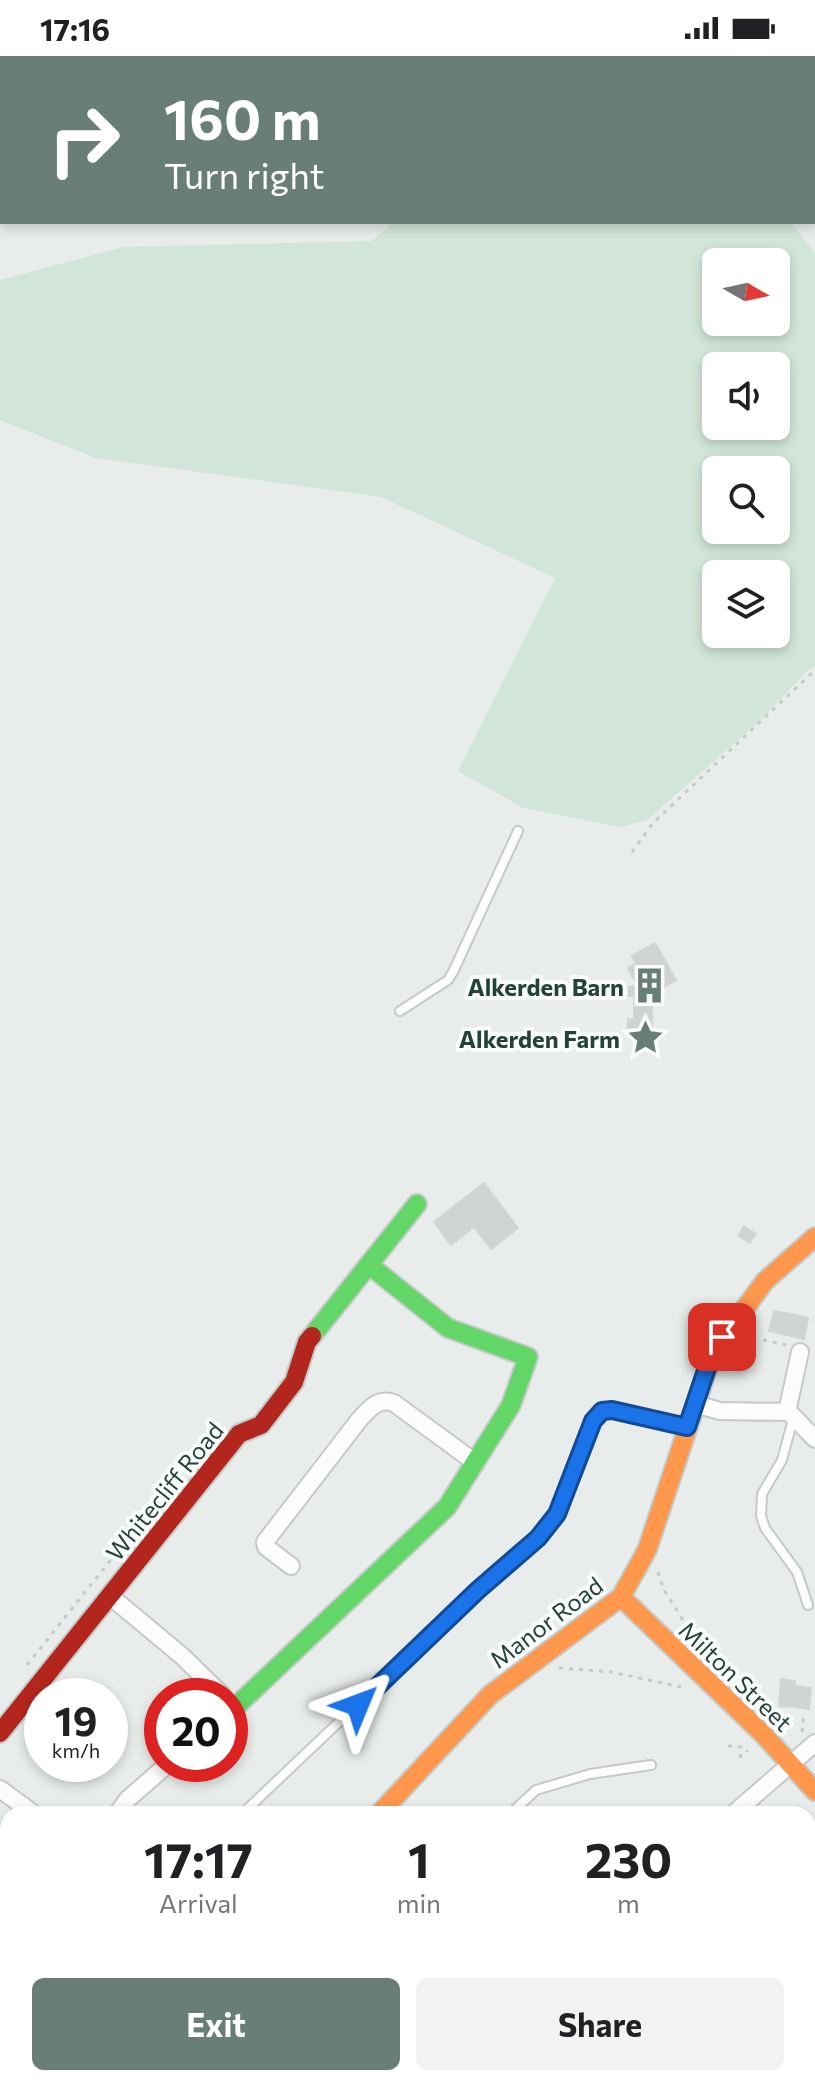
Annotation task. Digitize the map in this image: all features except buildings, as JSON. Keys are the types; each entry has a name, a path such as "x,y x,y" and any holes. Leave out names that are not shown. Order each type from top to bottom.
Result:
{"street":[{"name":"Whitecliff Road","path":"0,1733 239,1434 261,1425 294,1382 307,1342 417,1204"},
{"name":"Manor Road","path":"386,1806 490,1695 621,1597 645,1554 711,1356 722,1337 772,1274 815,1237"},
{"path":"248,1688 442,1513 511,1405 528,1357 448,1328 369,1265"},
{"path":"791,1414 800,1352"},
{"path":"291,1566 266,1547 265,1542 359,1420 375,1404 385,1401 394,1403 476,1463"},
{"path":"695,1404 720,1411 791,1414 815,1439"},
{"path":"110,1596 182,1656 203,1678"},
{"name":"Milton Street","path":"621,1597 815,1791"},
{"path":"742,1806 791,1764 810,1740"},
{"path":"124,1806 148,1782"},
{"path":"0,1789 23,1806"}],"lane":[{"path":"400,1011 448,980 518,831"},
{"path":"250,1806 478,1590 538,1538 557,1514 593,1421 602,1411 612,1410 687,1427"},
{"path":"791,1414 782,1460 762,1494 761,1516 765,1528 797,1572 808,1605"},
{"path":"519,1806 536,1790 590,1774 651,1765"}],"path":[{"path":"632,852 653,823 815,670"},
{"path":"19,1676 141,1522"},
{"path":"658,1566 664,1590 692,1635 707,1651"},
{"path":"553,1669 611,1672 692,1691"},
{"path":"804,1712 810,1740"},
{"path":"728,1746 740,1746 740,1762"},
{"path":"741,1752 757,1752"}],"green space":[{"path":"392,224 792,224 815,253 815,666 762,719 647,820 620,827 523,808 458,771 555,578 381,497 96,458 0,420 0,280 123,247 372,241"}],"traffic: fast":[{"path":"312,1336 417,1204"},
{"path":"248,1695 447,1507 511,1405 528,1357 448,1328 369,1265"}],"traffic: slow":[{"path":"386,1806 490,1695 621,1597 647,1550 713,1352 765,1281 815,1237"},
{"path":"621,1597 763,1734 815,1791"}],"traffic: jam":[{"path":"0,1733 239,1434 261,1425 294,1382 307,1342 312,1336"}],"place":[{"name":"Alkerden Barn","path":"650,986"},
{"name":"Alkerden Farm","path":"646,1038"}],"route":[{"path":"358,1705 478,1590 538,1538 557,1514 593,1421 602,1411 612,1410 687,1427 711,1356 722,1337"}]}
